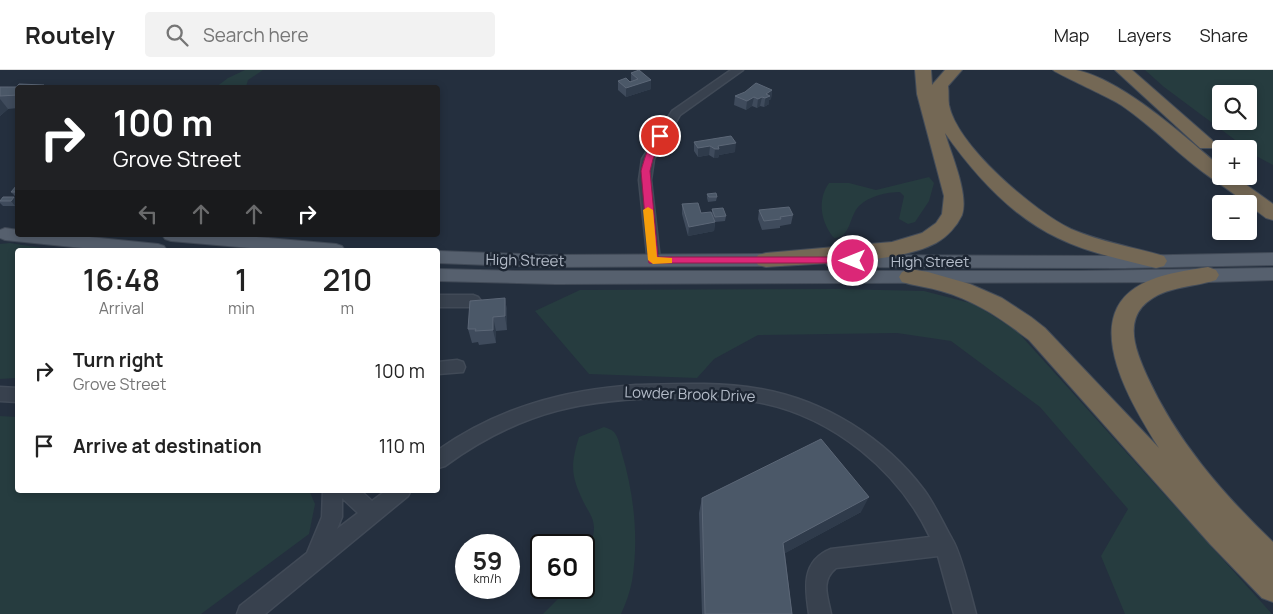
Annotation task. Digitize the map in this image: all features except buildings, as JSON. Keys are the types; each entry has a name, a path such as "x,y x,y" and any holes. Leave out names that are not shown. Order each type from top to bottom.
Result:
{"highway":[{"path":"766,260 902,247 930,238 946,224 954,207 954,196 925,94 923,70"},
{"path":"954,70 944,77 939,86 938,93 942,107 969,153 1008,195 1038,219 1070,236 1104,248 1156,261"},
{"path":"1061,70 1098,84 1120,96 1212,168"},
{"path":"1124,70 1212,150"},
{"path":"1234,185 1273,214"},
{"path":"1252,185 1273,204"},
{"path":"1208,275 1166,283 1151,289 1134,302 1124,317 1122,326 1125,352 1141,394 1176,453 1226,515 1273,562"},
{"path":"910,277 944,283 988,300 1020,319 1038,334 1220,534 1273,587"}],"main road":[{"path":"43,237 139,248"},
{"path":"186,237 259,247 287,248"},
{"name":"High Street","path":"440,257 529,261 1156,261 1273,259"},
{"name":"High Street","path":"440,275 520,278 1273,274"}],"street":[{"path":"653,260 645,180 647,165 654,147 676,113 738,70"},
{"path":"440,301 473,301"},
{"path":"440,368 457,367"},
{"name":"Lowder Brook Drive","path":"442,455 499,421 533,408 588,395 644,391 720,392 763,397 792,405 823,418 874,450 914,493 931,518 945,545 965,614"},
{"path":"0,394 15,395"},
{"path":"312,562 329,529 334,506 333,493"},
{"path":"350,493 372,514"},
{"path":"248,614 396,493"},
{"path":"820,614 815,580 819,568 831,559 945,545"}],"green space":[{"path":"245,70 263,70 248,80 247,85 219,85"},
{"path":"1145,70 1273,70 1273,165 1257,156 1257,140 1235,140 1222,130 1257,130 1257,85 1212,85 1212,123 1164,87"},
{"path":"929,177 934,183 929,201 915,222 908,224 899,219 904,196 900,192 895,192 878,195 859,206 847,231 840,237 834,238 826,226 822,205 825,190 829,183 849,183 876,190"},
{"path":"10,243 41,248 15,248 15,378 0,379 0,244"},
{"path":"838,289 924,291 974,304 1016,330 1272,614 1125,614 1101,556 1128,509 1040,407 951,341 897,333 758,335 714,359 697,378 589,374 535,311 580,290"},
{"path":"0,416 15,417 15,493 310,493 315,504 309,534 201,614 0,614"},
{"path":"604,427 614,432 618,440 630,485 635,533 634,565 628,598 621,614 543,614 558,599 595,599 594,524 576,485 573,471 574,456 579,437"}],"slow traffic":[{"path":"648,210 653,260 668,260"}],"route":[{"path":"660,136 648,159 645,180 653,260 853,261"}]}
